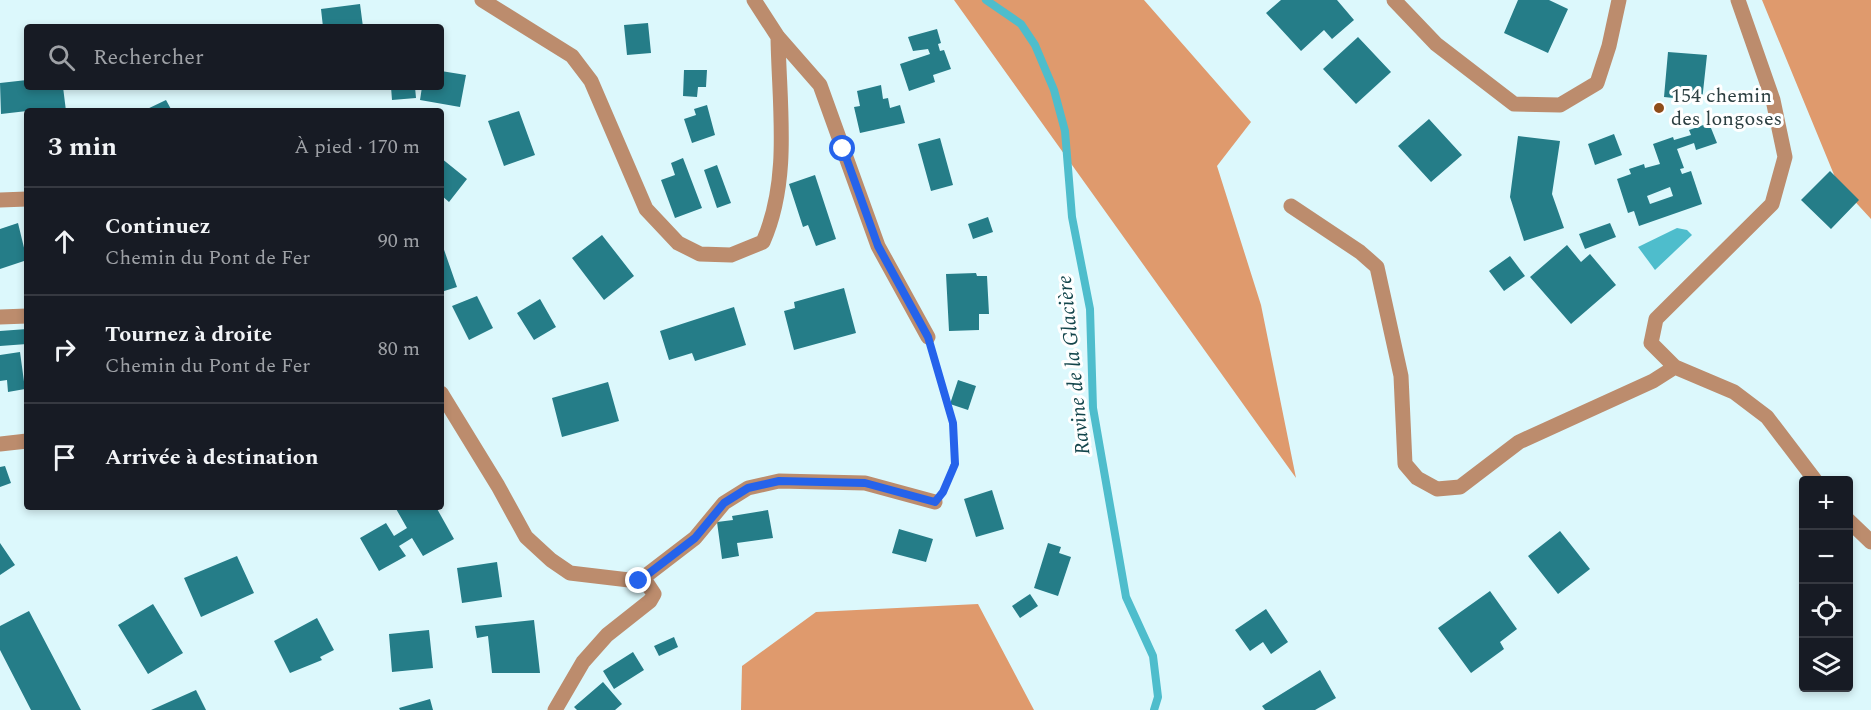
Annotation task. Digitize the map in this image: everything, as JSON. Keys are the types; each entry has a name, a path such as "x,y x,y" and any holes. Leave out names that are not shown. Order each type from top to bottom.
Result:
{"street":[{"path":"482,0 572,56 591,81 646,209 678,243 700,254 731,255 763,242 774,215 780,181 778,37"},
{"path":"754,0 778,37 820,85 878,246 928,337"},
{"path":"1394,0 1436,44 1514,104 1560,105 1597,83 1609,46 1619,0"},
{"path":"1738,0 1773,100 1785,157 1772,204 1656,319 1651,343 1676,367 1734,392 1767,417 1812,476"},
{"path":"0,200 24,199"},
{"path":"1291,206 1360,252 1377,267 1401,376 1405,464 1417,478 1437,489 1460,488 1519,442 1653,381 1676,367"},
{"path":"0,317 24,316"},
{"path":"444,398 526,537 570,573 646,582 652,587 654,594 650,602 607,635 583,662 555,710"},
{"path":"0,444 24,441"},
{"path":"639,581 695,538 724,503 748,488 779,481 865,483 935,502"},
{"path":"1853,525 1871,542"}],"path":[{"path":"928,337 953,423 955,464 943,492 935,502"}],"shaded area":[{"path":"954,0 1144,0 1251,122 1217,166 1261,305 1296,478"},
{"path":"1762,0 1871,0 1871,219 1837,182"},
{"path":"978,604 1034,710 741,710 742,666 816,612"}],"water":[{"path":"1677,228 1687,230 1692,235 1655,270 1638,247"}],"building":[{"path":"1281,0 1337,0 1354,20 1332,39 1324,30 1301,51 1266,13"},
{"path":"1518,0 1549,0 1568,9 1548,53 1504,33"},
{"path":"360,4 363,24 323,24 321,9"},
{"path":"648,23 651,53 627,55 624,25"},
{"path":"937,29 941,43 938,44 940,51 944,50 951,69 933,75 935,82 909,91 900,64 930,54 928,49 913,51 908,37"},
{"path":"1358,37 1391,72 1356,104 1323,69"},
{"path":"1668,52 1707,55 1702,101 1664,97"},
{"path":"684,70 707,70 706,87 698,87 697,97 683,96"},
{"path":"444,71 466,75 460,107 420,100 422,90 444,90"},
{"path":"24,80 24,90 63,90 66,108 24,108 24,111 1,114 0,83"},
{"path":"881,85 883,99 888,98 890,108 900,105 905,123 860,133 854,107 860,106 857,91"},
{"path":"391,90 415,90 416,98 392,100"},
{"path":"166,100 170,108 149,108"},
{"path":"707,105 715,135 692,143 684,119 696,115 694,109"},
{"path":"519,111 535,155 504,166 488,121"},
{"path":"1429,119 1462,155 1431,182 1398,146"},
{"path":"1709,123 1717,143 1696,150 1694,143 1677,149 1684,168 1680,169 1682,174 1691,171 1702,204 1639,226 1634,211 1628,213 1617,179 1631,174 1629,169 1644,164 1645,168 1660,164 1653,144 1673,137 1674,140 1691,135 1689,130","holes":["1670,187 1673,196 1650,204 1647,196"]},
{"path":"1614,134 1622,155 1595,165 1588,144"},
{"path":"1518,136 1560,141 1552,194 1564,228 1524,241 1510,197"},
{"path":"940,138 953,185 931,191 918,144"},
{"path":"683,158 702,208 675,218 661,180 675,175 671,163"},
{"path":"444,160 467,179 449,202 444,198"},
{"path":"717,165 731,203 717,208 704,170"},
{"path":"1830,171 1859,200 1831,229 1801,200"},
{"path":"815,175 836,239 816,246 808,225 803,227 789,184"},
{"path":"988,217 993,232 973,239 968,224"},
{"path":"18,223 24,248 24,261 0,269 0,229"},
{"path":"1610,223 1616,237 1585,249 1579,234"},
{"path":"602,235 634,276 604,300 572,258"},
{"path":"1567,245 1581,262 1590,254 1616,285 1571,324 1530,277"},
{"path":"444,250 457,287 444,291"},
{"path":"1510,256 1525,276 1504,291 1489,271"},
{"path":"976,273 977,276 987,276 989,314 979,314 979,330 949,331 946,274"},
{"path":"844,288 856,333 794,350 784,311 795,308 794,302"},
{"path":"477,296 493,328 469,340 452,306"},
{"path":"540,299 556,327 534,340 517,313"},
{"path":"734,307 746,345 695,361 692,353 669,360 660,331"},
{"path":"24,329 24,344 0,346 0,331"},
{"path":"20,352 24,389 8,392 7,380 0,381 0,355"},
{"path":"958,380 976,386 968,410 950,404"},
{"path":"608,382 619,421 562,437 552,398"},
{"path":"5,466 11,483 0,487 0,467"},
{"path":"992,490 1004,529 976,537 964,499"},
{"path":"397,510 438,510 454,539 423,556 412,538 399,546 406,556 379,571 360,538 386,523 394,536 407,528"},
{"path":"768,510 773,538 737,543 739,556 722,559 717,522 733,520 732,516"},
{"path":"899,529 933,539 926,562 892,553"},
{"path":"1560,531 1590,569 1558,594 1528,556"},
{"path":"0,543 15,565 0,575"},
{"path":"1048,543 1061,547 1059,553 1071,557 1058,596 1034,588"},
{"path":"237,556 254,593 201,617 184,578"},
{"path":"497,562 502,597 462,603 457,568"},
{"path":"1490,591 1517,629 1500,642 1504,649 1471,673 1438,628"},
{"path":"1030,594 1038,606 1020,618 1012,606"},
{"path":"153,604 183,653 148,674 118,625"},
{"path":"1266,609 1288,642 1271,654 1263,642 1250,651 1235,630"},
{"path":"29,611 81,710 31,710 0,650 0,626"},
{"path":"317,618 334,650 320,657 322,660 290,673 274,641"},
{"path":"534,620 540,673 492,673 488,636 477,638 475,626"},
{"path":"429,630 433,668 392,672 389,634"},
{"path":"674,637 678,647 659,656 654,646"},
{"path":"633,652 644,670 614,689 603,671"},
{"path":"1320,670 1336,698 1315,710 1265,710 1262,706"},
{"path":"603,682 622,704 615,710 577,710 574,707"},
{"path":"196,690 206,710 151,710"},
{"path":"430,699 433,710 400,710 399,708"}],"waterway":[{"name":"Ravine de la Glacière","path":"986,0 1021,24 1035,45 1054,90 1065,131 1072,217 1090,309 1093,408 1126,597 1153,656 1158,697 1154,710"}],"place":[{"name":"154 chemin des longoses","path":"1659,108"}],"route":[{"path":"639,581 695,538 724,503 748,488 779,481 865,483 935,502 943,492 955,464 953,423 928,337 878,246 843,149"}]}
